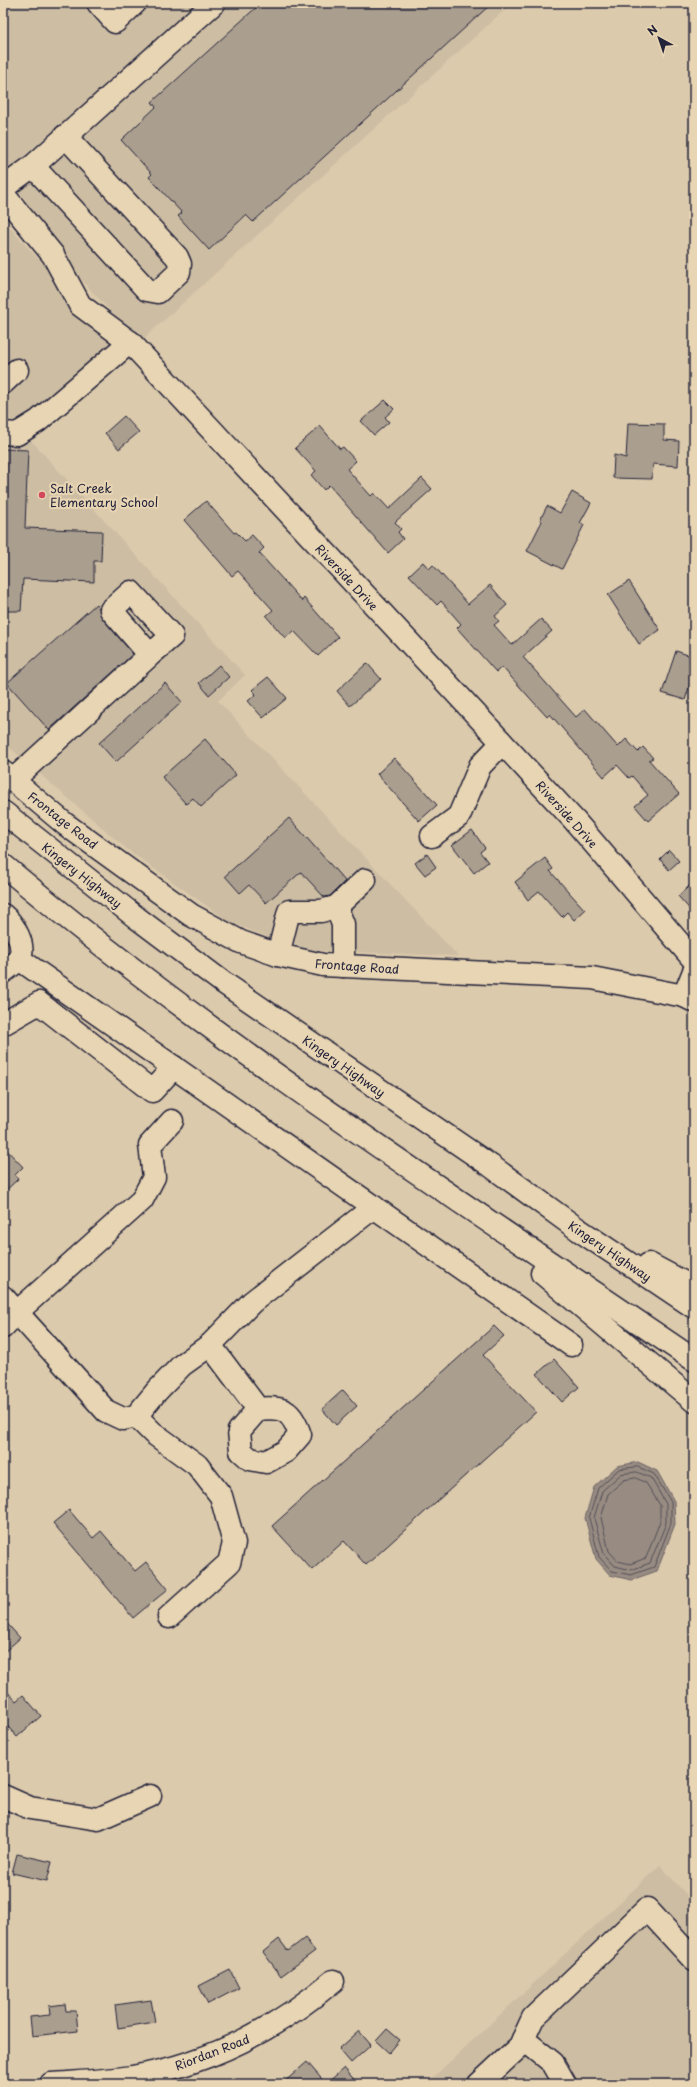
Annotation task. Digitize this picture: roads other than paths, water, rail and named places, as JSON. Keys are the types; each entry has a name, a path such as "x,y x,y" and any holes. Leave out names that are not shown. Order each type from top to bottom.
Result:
{"main road":[{"path":"98,3 115,22 135,3"},
{"path":"3,188 34,166 65,136 214,3"},
{"path":"34,166 147,290 158,292 179,272 180,264 177,257 65,136"},
{"name":"Riverside Drive","path":"3,194 53,255 80,305 130,342 574,820 694,960"},
{"path":"3,433 17,434 38,420 130,342"},
{"path":"8,776 150,654"},
{"path":"432,836 458,816 480,766 502,743"},
{"name":"Frontage Road","path":"8,776 65,824 191,914 241,942 278,955 323,965 592,978 689,998"},
{"name":"Kingery Highway","path":"3,812 137,918 221,981 484,1162 579,1230 694,1307"},
{"path":"3,865 153,985 372,1141 694,1360"},
{"path":"278,955 289,911 321,911 336,907 365,880"},
{"path":"336,907 343,924 343,966"},
{"path":"3,915 9,920 22,947 11,965 174,1067 571,1345"},
{"path":"689,998 694,971"},
{"path":"4,1020 39,1003 152,1091 174,1067"},
{"path":"172,1121 150,1145 154,1177 142,1200 7,1312 106,1411 123,1419 136,1416 156,1392 182,1365 210,1345 252,1302 374,1207"},
{"path":"372,1141 563,1289 694,1401"},
{"path":"579,1230 679,1278 694,1288"},
{"path":"210,1345 258,1409"},
{"path":"136,1416 153,1433 197,1465 221,1496 234,1543 229,1563 169,1617"},
{"path":"3,1796 30,1808 98,1819 150,1796"},
{"path":"479,2084 520,2046 533,2018 648,1909 694,1960"},
{"name":"Riordan Road","path":"50,2084 133,2077 174,2068 202,2059 256,2035 304,2004 333,1981"},
{"path":"523,2039 553,2063 564,2084"}],"water":[{"path":"638,1462 657,1471 674,1501 675,1524 657,1571 631,1580 610,1575 596,1559 585,1518 594,1487 617,1466"}],"place":[{"name":"Salt Creek Elementary School","path":"42,495"}]}
